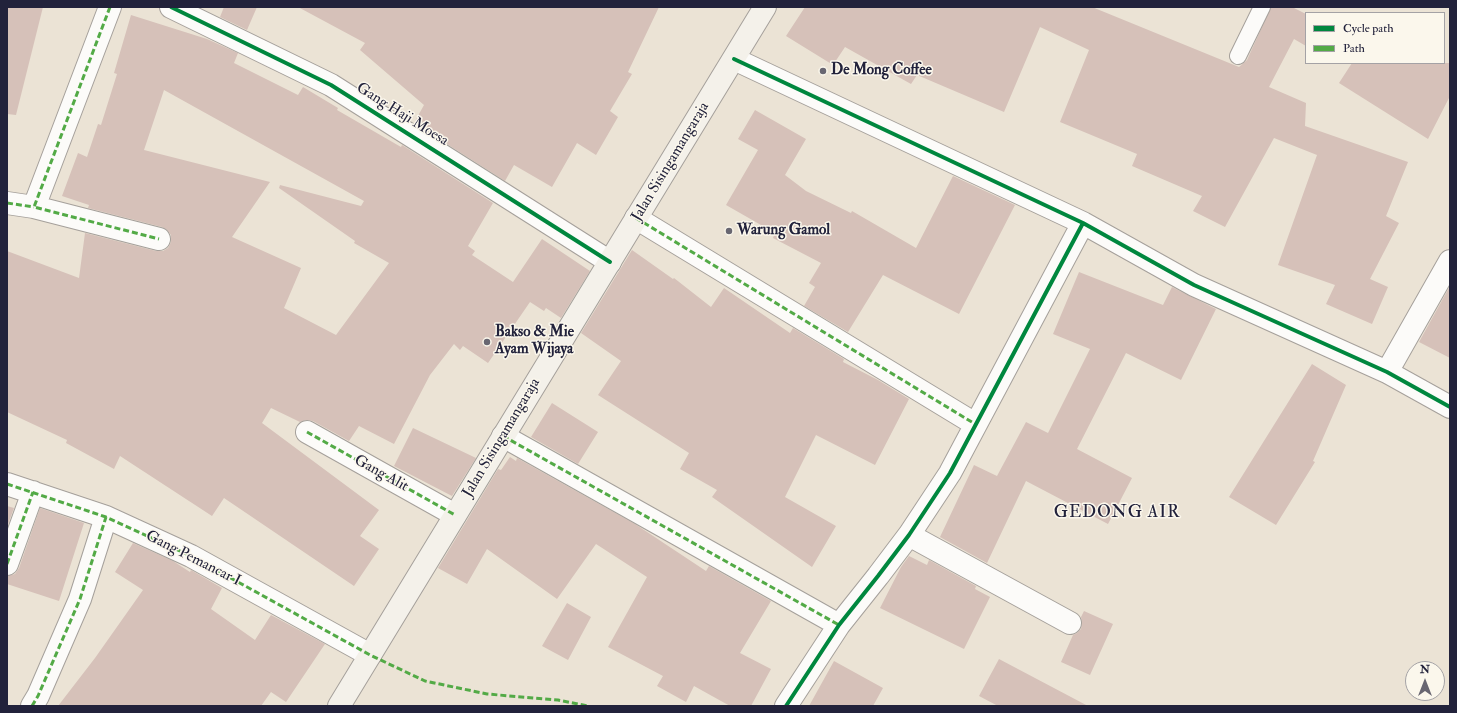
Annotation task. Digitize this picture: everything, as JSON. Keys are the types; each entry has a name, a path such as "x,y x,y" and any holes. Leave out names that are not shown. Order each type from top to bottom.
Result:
{"main road":[{"name":"Jalan Sisingamangaraja","path":"339,706 765,7"}],"street":[{"path":"34,207 110,7"},
{"name":"Gang Haji Moesa","path":"170,7 332,85 610,262"},
{"path":"734,59 1083,223 1194,284 1387,372 1450,407"},
{"path":"7,203 34,207 159,239"},
{"path":"636,218 975,424"},
{"path":"786,706 840,625 908,535 950,473 1083,223"},
{"path":"1387,372 1450,261"},
{"name":"Gang Alit","path":"307,432 455,515"},
{"path":"503,436 840,625"},
{"name":"Gang Pemancar I","path":"7,484 106,518 191,556 370,655"},
{"path":"7,564 33,492"},
{"path":"32,706 38,696 80,599 106,518"},
{"path":"908,535 1070,623"}],"lane":[{"path":"1238,56 1262,7"}],"building":[{"path":"7,7 43,7 16,115 7,114"},
{"path":"224,7 257,7 247,30 220,17"},
{"path":"298,7 659,7 628,72 632,74 610,111 618,117 596,155 577,143 552,187 514,165 505,181 414,123 424,105 360,50 365,43"},
{"path":"805,7 1092,7 1239,67 1247,60 1271,7 1292,7 1305,14 1305,45 1294,39 1269,87 1306,103 1305,126 1408,162 1386,216 1399,223 1370,279 1388,287 1372,324 1326,304 1335,285 1278,265 1317,155 1274,138 1225,227 1193,211 1202,196 1132,166 1137,154 1060,122 1089,50 1040,27 1004,112 917,75 911,84 845,47 833,65 786,36"},
{"path":"131,15 207,39 238,53 234,63 298,95 303,87 338,108 337,110 401,147 402,145 493,203 468,246 475,251 472,255 513,282 542,239 590,271 561,318 546,308 544,311 530,302 488,363 463,346 460,350 454,344 430,375 394,444 359,426 349,441 313,421 306,420 300,422 271,408 262,423 379,510 360,536 379,549 354,586 224,498 212,516 120,456 114,469 66,443 67,440 7,412 7,251 79,278 85,233 156,251 163,251 168,248 171,242 171,235 162,227 88,208 89,205 62,196 78,153 87,157 98,124 101,125 117,74 114,73","holes":["164,90 364,201 361,206 280,185 279,188 355,241 354,243 389,263 336,335 284,308 301,268 232,237 270,182 144,150"]},
{"path":"1450,63 1450,96 1428,139 1339,83 1351,64"},
{"path":"755,110 806,139 785,175 806,191 851,213 852,211 916,248 953,176 1015,205 959,314 883,275 848,332 804,306 815,287 809,283 821,263 773,238 775,233 726,205 758,150 738,139"},
{"path":"632,250 673,279 674,278 711,307 724,288 790,333 793,328 844,359 843,362 878,380 909,399 875,465 816,435 785,497 836,526 812,567 712,497 717,490 680,469 689,453 598,395 621,361 581,333"},
{"path":"1079,272 1163,305 1172,287 1216,309 1181,380 1126,353 1077,449 1132,478 1108,524 1026,481 987,563 940,537 974,465 997,476 1026,422 1048,433 1090,349 1053,334"},
{"path":"1450,286 1450,358 1419,342"},
{"path":"1312,364 1346,385 1313,461 1315,462 1276,525 1229,497"},
{"path":"552,403 598,432 578,464 531,437"},
{"path":"413,428 476,458 452,496 394,466"},
{"path":"510,457 516,461 517,458 635,524 706,571 709,566 771,601 740,653 771,669 751,706 730,706 694,686 686,702 657,686 663,676 608,647 647,577 596,544 557,599 487,549 467,584 438,568 498,469 501,470"},
{"path":"7,506 14,508 7,527"},
{"path":"40,508 84,523 59,601 7,584 7,576 15,574 19,568"},
{"path":"133,543 173,561 190,572 191,570 222,588 211,609 255,640 271,615 325,644 286,702 271,692 261,706 58,706 95,658 143,590 115,572"},
{"path":"909,556 927,565 929,560 976,586 975,589 990,597 964,649 880,608 901,567"},
{"path":"567,603 591,617 568,660 542,646"},
{"path":"1084,611 1113,624 1090,675 1061,662 1073,635 1081,629 1081,617"},
{"path":"999,659 1088,706 998,706 979,696"},
{"path":"834,661 883,688 873,706 809,706"}],"marked path":[{"path":"110,7 34,207 159,239"},
{"path":"7,203 34,207"},
{"path":"636,218 975,424"},
{"path":"307,432 455,515"},
{"path":"503,436 839,625"},
{"path":"7,484 106,517 191,556 370,655 425,681 487,694 558,700 588,706"},
{"path":"7,564 33,492"},
{"path":"32,706 38,696 80,599 106,517"}],"cycle path":[{"path":"171,7 331,85 610,262"},
{"path":"734,59 1083,223 1194,285 1387,372 1450,407"},
{"path":"786,706 839,625 909,535 950,473 1083,223"}],"place":[{"name":"De Mong Coffee","path":"823,71"},
{"name":"Warung Gamol","path":"729,231"},
{"name":"Bakso & Mie Ayam Wijaya","path":"487,342"}],"district":[{"name":"GEDONG AIR","path":"1117,513"}]}
